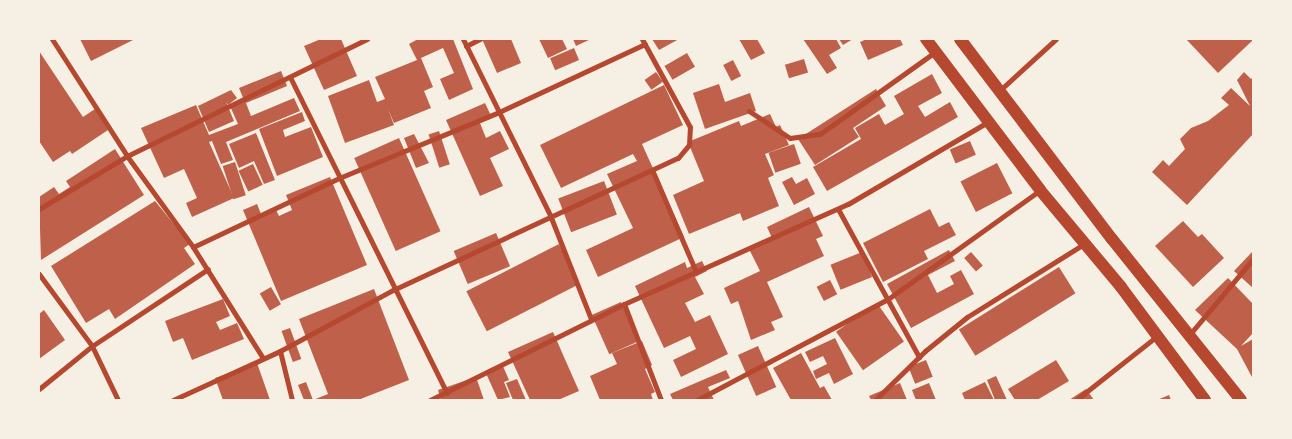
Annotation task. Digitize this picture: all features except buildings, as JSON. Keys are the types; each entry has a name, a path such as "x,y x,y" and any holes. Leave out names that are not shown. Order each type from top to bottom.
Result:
{"main road":[{"path":"926,39 1040,190 1158,336 1205,400"},
{"path":"960,39 1112,239 1241,400"}],"street":[{"path":"52,39 127,156 194,247 264,358"},
{"path":"39,210 127,156 367,39"},
{"path":"463,39 550,215 591,319"},
{"path":"466,46 480,39"},
{"path":"174,400 280,351 393,290 550,215 653,172 678,158 690,146 692,134 642,39"},
{"path":"999,92 1056,39"},
{"path":"194,247 338,178 499,112 645,44"},
{"path":"748,111 790,138 820,134 936,52"},
{"path":"290,77 393,290 447,393"},
{"path":"430,400 591,319 838,209 989,121"},
{"path":"653,172 696,272"},
{"path":"697,400 888,299 1040,190"},
{"path":"838,209 919,358"},
{"path":"875,400 919,358 967,317 1084,244"},
{"path":"1190,334 1253,259"},
{"path":"39,389 92,346 208,269"},
{"path":"39,274 92,346 118,400"},
{"path":"624,304 661,400"},
{"path":"1076,400 1158,336"},
{"path":"280,351 292,400"}]}
